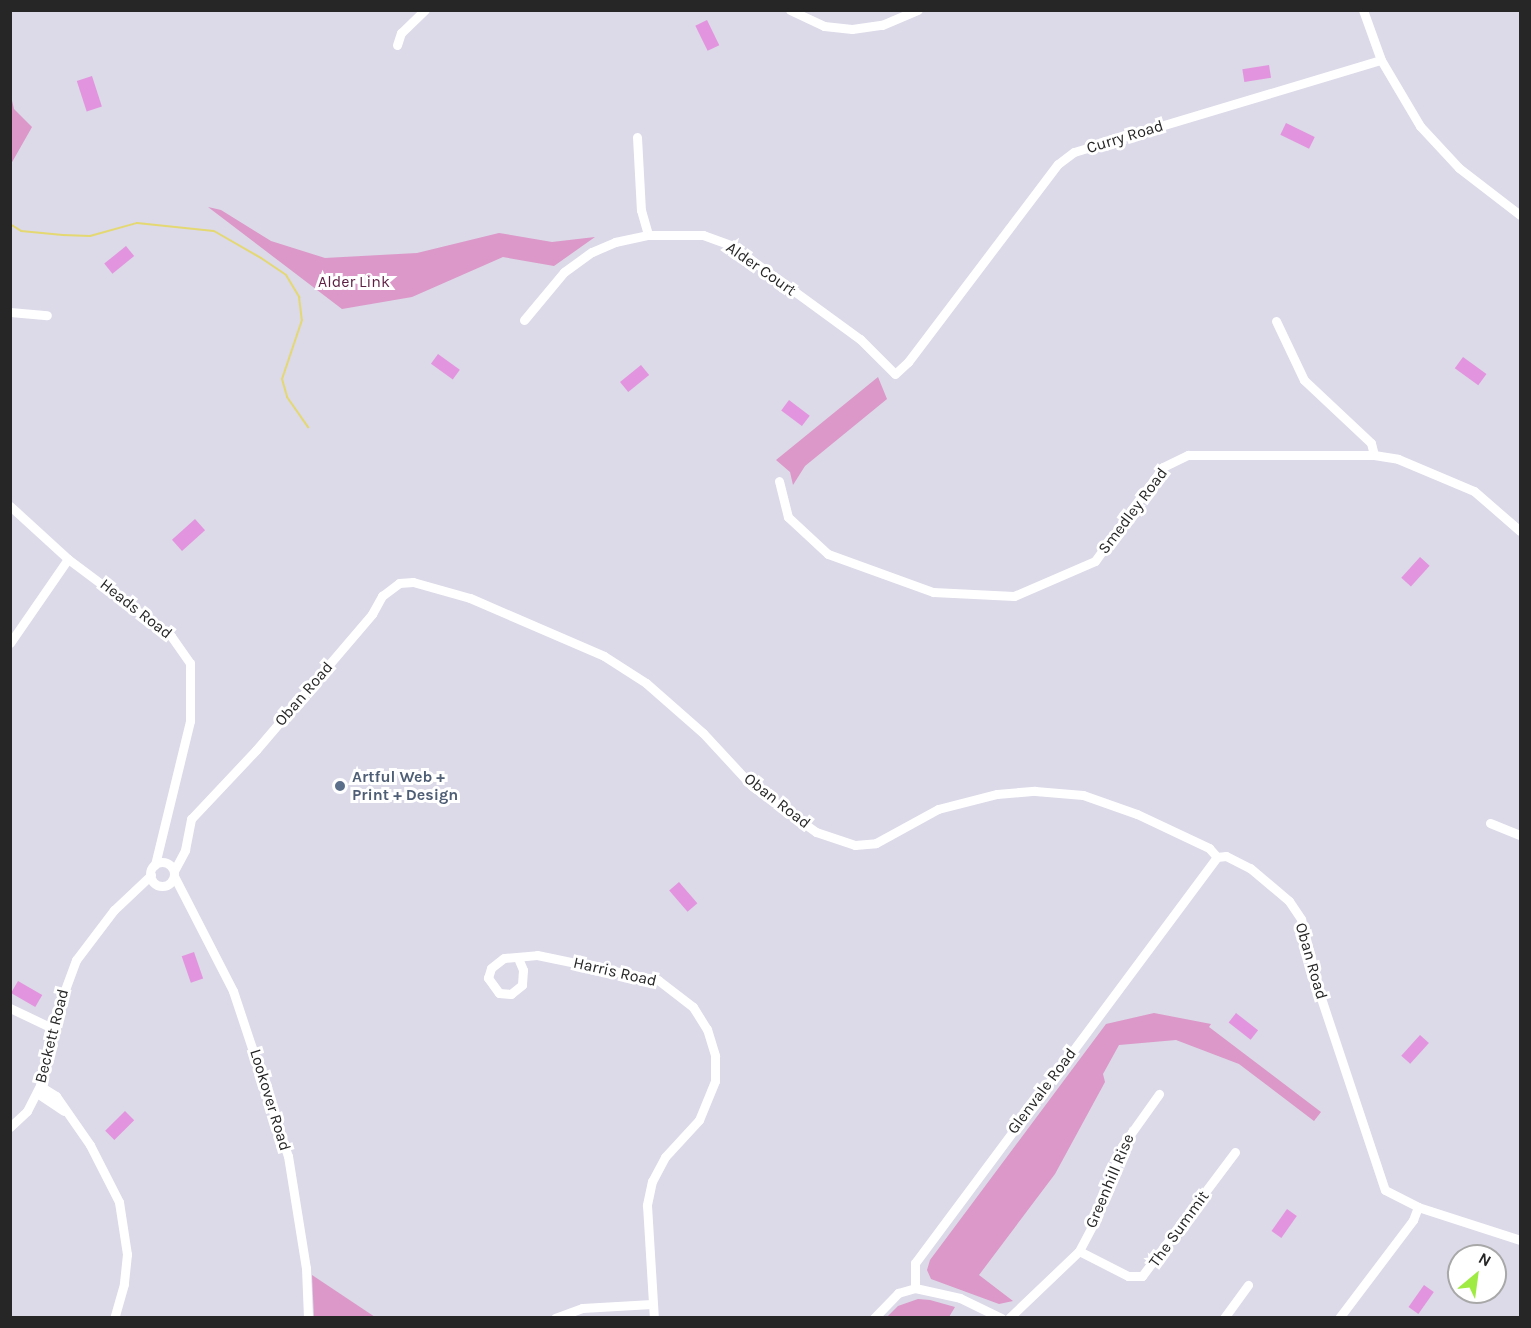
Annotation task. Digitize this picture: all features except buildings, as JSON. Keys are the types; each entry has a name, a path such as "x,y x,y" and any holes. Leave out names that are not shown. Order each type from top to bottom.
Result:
{"street":[{"path":"397,45 401,33 425,10"},
{"path":"790,10 824,26 852,29 882,25 918,10"},
{"path":"1363,10 1381,60 1410,111 1438,147 1473,180 1521,215"},
{"name":"Curry Road","path":"895,374 908,362 1058,164 1074,152 1381,60"},
{"path":"638,137 641,210 648,235"},
{"name":"Alder Court","path":"524,320 564,272 582,258 615,242 648,235 703,235 731,245 860,339 895,374"},
{"path":"10,312 47,315"},
{"path":"1276,321 1304,380 1371,442 1374,454"},
{"name":"Smedley Road","path":"779,481 788,517 828,554 933,592 1014,596 1095,561 1163,466 1188,455 1374,454 1421,466 1474,491 1493,503 1521,531"},
{"name":"Heads Road","path":"10,506 68,559 171,636 190,663 189,728 156,852 153,874"},
{"path":"10,643 68,559"},
{"name":"Oban Road","path":"170,872 183,855 191,819 264,741 372,614 382,596 399,583 413,582 470,598 604,656 646,683 704,733 752,786 816,832 855,845 876,843 938,809 997,794 1035,791 1083,795 1137,814 1209,848 1217,857 1226,856 1250,868 1289,902 1301,919 1321,998 1381,1183 1390,1194 1418,1206 1521,1240"},
{"path":"1490,822 1521,835"},
{"path":"153,874 170,872 156,852"},
{"name":"Glenvale Road","path":"915,1288 915,1263 1217,857"},
{"name":"Beckett Road","path":"10,1127 39,1089 52,1028 76,960 114,910 153,874 170,872"},
{"name":"Lookover Road","path":"170,872 234,991 288,1156 306,1268 308,1317"},
{"name":"Harris Road","path":"518,958 523,970 522,986 511,994 499,993 488,978 491,968 504,958 537,955 658,980 693,1007 707,1029 715,1056 715,1081 699,1120 665,1157 652,1181 647,1205 654,1317"},
{"path":"10,1008 52,1028"},
{"path":"39,1089 56,1096 102,1163 123,1217 126,1270 114,1317"},
{"name":"Greenhill Rise","path":"1009,1317 1079,1251 1098,1215 1122,1146 1159,1094"},
{"name":"The Summit","path":"1079,1251 1128,1275 1142,1276 1235,1152"},
{"path":"1339,1317 1413,1220 1418,1206"},
{"path":"1224,1317 1248,1285"},
{"path":"874,1317 898,1293 915,1288 960,1298 1001,1317"},
{"path":"555,1317 582,1308 652,1304"}],"green space":[{"path":"11,96 14,109 32,127 11,164"},
{"name":"Alder Link","path":"208,207 221,210 271,241 325,258 417,253 499,233 552,242 595,237 554,266 503,257 412,297 342,309"},
{"path":"878,377 887,399 805,466 793,485 790,472 776,460"},
{"path":"1154,1013 1211,1024 1209,1027 1321,1112 1314,1121 1239,1064 1176,1040 1119,1045 1103,1074 1105,1082 1055,1174 979,1275 1013,1301 999,1304 931,1279 927,1270 930,1260 1106,1024"},
{"path":"312,1275 375,1317 314,1317"},
{"path":"918,1299 955,1307 949,1317 887,1317 898,1306"}],"shaded area":[{"path":"707,20 719,45 708,51 695,26"},
{"path":"1269,65 1271,78 1244,82 1242,69"},
{"path":"92,76 102,106 87,111 77,81"},
{"path":"1286,123 1315,137 1309,149 1280,135"},
{"path":"126,246 134,256 112,274 104,264"},
{"path":"438,354 460,370 453,380 431,364"},
{"path":"1463,357 1486,374 1478,385 1455,368"},
{"path":"641,365 649,375 628,392 620,382"},
{"path":"789,400 810,416 802,426 781,410"},
{"path":"195,519 205,530 182,551 172,540"},
{"path":"1420,557 1430,566 1411,587 1401,578"},
{"path":"679,882 697,903 688,912 669,891"},
{"path":"194,952 203,978 191,983 182,956"},
{"path":"18,981 42,995 35,1007 11,993"},
{"path":"1236,1013 1258,1030 1251,1040 1229,1022"},
{"path":"1420,1035 1429,1043 1410,1064 1401,1056"},
{"path":"125,1111 134,1120 114,1140 105,1131"},
{"path":"1287,1209 1297,1216 1281,1238 1272,1231"},
{"path":"1424,1285 1434,1292 1418,1314 1409,1307"}],"waterway":[{"path":"10,224 21,231 90,236 137,223 214,231 286,275 299,297 302,320 282,379 287,397 308,427"}],"place":[{"name":"Artful Web + Print + Design","path":"340,786"}]}
